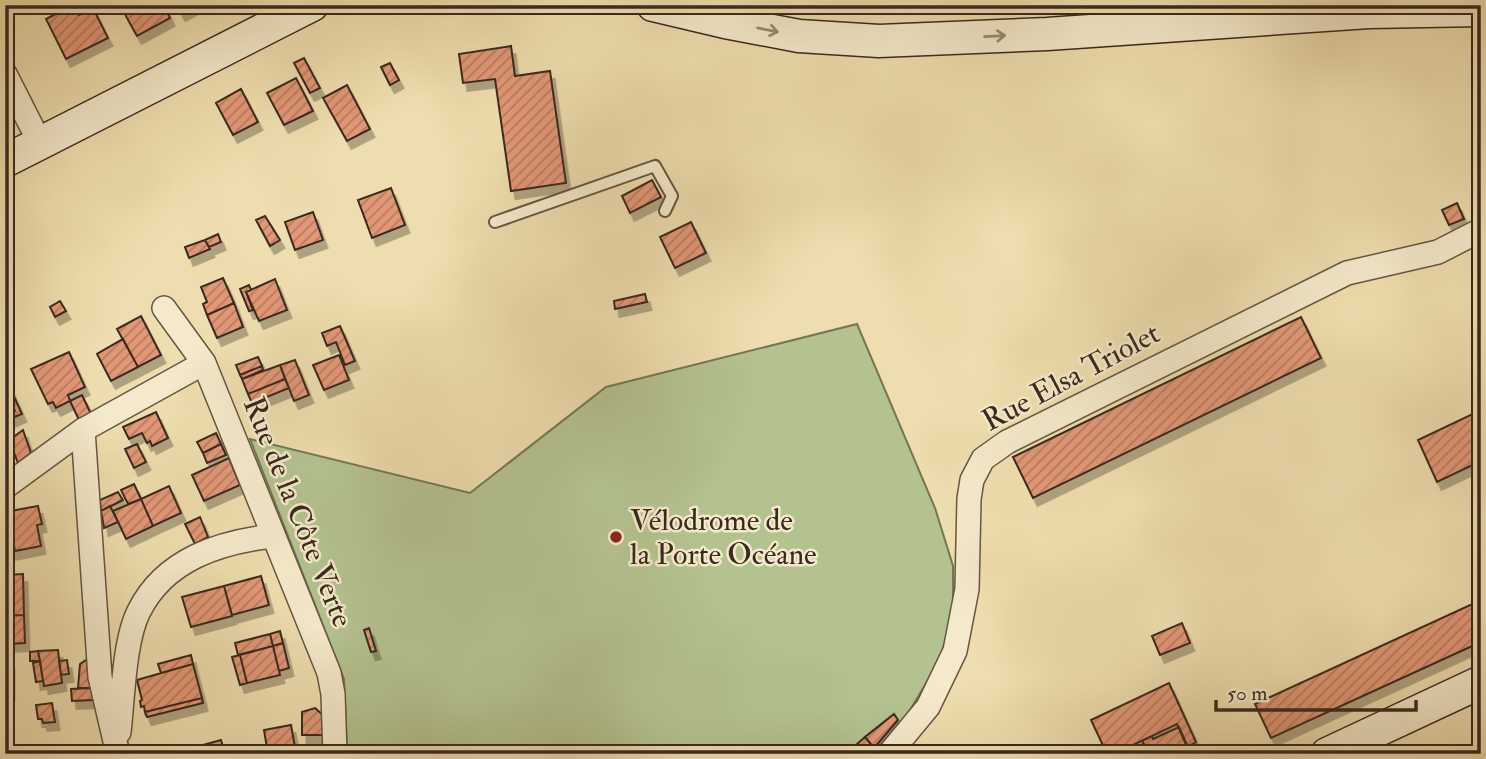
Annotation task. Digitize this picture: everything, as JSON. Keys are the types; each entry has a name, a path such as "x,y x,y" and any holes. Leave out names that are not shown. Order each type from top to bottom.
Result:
{"street":[{"path":"653,5 799,36 879,41 1047,34 1369,12 1481,10"},
{"path":"5,161 310,6"},
{"path":"5,74 40,143"},
{"name":"Rue Elsa Triolet","path":"889,754 928,707 955,651 967,589 972,480 984,459 1007,442 1347,273 1438,252 1481,230"},
{"name":"Rue de la Côte Verte","path":"164,308 204,363 330,673 334,694 335,754"},
{"path":"5,486 83,430 204,363"},
{"path":"83,430 100,677 118,751"},
{"path":"118,751 129,644 138,611 175,570 201,552 241,540 273,536"},
{"path":"1327,754 1481,682"}],"lane":[{"path":"495,222 655,166 672,196 665,211"}],"green space":[{"name":"Vélodrome de la Porte Océane","path":"857,324 935,508 953,566 953,609 940,660 901,725 872,754 347,754 344,679 250,439 470,493 606,387"}],"building":[{"path":"73,5 79,15 93,8 108,38 66,59 46,19"},
{"path":"129,5 164,5 170,18 137,36 122,9"},
{"path":"176,5 193,5 194,6 181,13"},
{"path":"511,46 515,76 550,71 566,183 511,191 495,79 463,83 459,54"},
{"path":"304,58 320,88 310,93 294,63"},
{"path":"390,63 399,80 390,85 381,67"},
{"path":"296,78 313,111 284,125 267,93"},
{"path":"347,85 370,129 347,141 323,98"},
{"path":"241,89 258,122 233,135 216,103"},
{"path":"652,180 661,197 630,213 622,196"},
{"path":"391,188 405,225 372,238 358,200"},
{"path":"1457,203 1464,219 1449,225 1442,210"},
{"path":"313,212 323,240 295,250 285,222"},
{"path":"265,216 280,240 270,246 256,220"},
{"path":"691,222 706,253 675,268 660,237"},
{"path":"218,234 221,242 209,247 205,240"},
{"path":"205,240 210,249 189,258 185,247"},
{"path":"1481,266 1481,290 1472,271"},
{"path":"223,278 234,303 207,315 203,304 207,302 201,287"},
{"path":"275,279 287,310 259,321 246,292"},
{"path":"249,285 251,290 246,292 253,310 249,311 240,289"},
{"path":"645,294 647,302 615,309 614,301"},
{"path":"60,301 66,311 55,317 50,307"},
{"path":"234,303 243,327 217,338 207,315"},
{"path":"141,316 161,355 138,367 117,329"},
{"path":"1301,317 1321,358 1033,498 1013,457"},
{"path":"340,326 355,361 345,365 336,342 327,346 322,333"},
{"path":"123,339 138,367 111,381 97,354"},
{"path":"69,352 85,387 68,395 70,401 56,408 53,402 48,404 31,369"},
{"path":"339,355 349,380 324,390 313,365"},
{"path":"258,357 262,366 240,375 236,365"},
{"path":"295,360 309,395 294,401 280,365"},
{"path":"280,365 285,379 248,394 242,379"},
{"path":"262,366 263,370 242,379 240,375"},
{"path":"6,379 22,414 5,421 5,416 15,411 5,387"},
{"path":"285,379 289,388 252,403 248,394"},
{"path":"5,387 15,411 5,416"},
{"path":"82,395 91,414 79,420 70,401"},
{"path":"1481,410 1481,461 1437,482 1418,440"},
{"path":"156,412 168,438 152,446 150,441 147,443 142,433 129,439 123,427"},
{"path":"23,430 31,453 18,463 9,440"},
{"path":"216,433 221,444 203,453 197,442"},
{"path":"137,444 146,462 134,468 125,449"},
{"path":"221,444 226,455 207,463 203,453"},
{"path":"229,458 240,485 204,501 192,475"},
{"path":"134,484 141,499 128,504 121,490"},
{"path":"169,486 181,513 153,526 141,499"},
{"path":"118,492 123,500 101,511 100,500"},
{"path":"141,499 153,526 126,539 113,511"},
{"path":"38,506 42,524 37,525 41,546 15,551 13,541 5,543 5,512"},
{"path":"110,506 118,522 104,528 101,511"},
{"path":"200,517 208,537 195,544 185,524"},
{"path":"13,541 15,551 5,553 5,543"},
{"path":"23,574 24,615 5,616 5,575"},
{"path":"261,576 269,605 232,615 224,586"},
{"path":"224,586 232,616 191,627 182,597"},
{"path":"1481,600 1481,642 1271,738 1255,704"},
{"path":"24,615 25,643 9,644 10,634 5,634 5,616"},
{"path":"1182,623 1190,643 1160,655 1152,636"},
{"path":"369,628 376,651 371,652 364,630"},
{"path":"280,631 283,643 273,646 270,634"},
{"path":"270,634 273,646 238,655 235,643"},
{"path":"283,643 289,668 279,671 273,646"},
{"path":"273,646 280,675 247,683 240,655"},
{"path":"58,650 62,683 44,686 38,651"},
{"path":"38,651 40,661 30,661 30,652"},
{"path":"191,655 193,664 161,673 158,664"},
{"path":"240,655 247,683 240,685 232,657"},
{"path":"89,658 92,688 78,688 80,664"},
{"path":"67,660 69,674 61,675 59,661"},
{"path":"40,661 43,681 36,682 33,663"},
{"path":"5,662 10,662 10,693 5,693"},
{"path":"193,664 202,698 145,712 144,706 141,707 137,680"},
{"path":"1169,683 1196,742 1187,747 1177,724 1114,754 1107,754 1091,720"},
{"path":"92,688 95,700 72,701 71,689"},
{"path":"202,698 203,703 147,717 145,712"},
{"path":"52,703 55,722 43,723 42,719 38,719 36,705"},
{"path":"315,708 324,716 324,735 302,735 302,712"},
{"path":"894,714 898,720 874,748 865,737"},
{"path":"291,725 296,753 268,754 264,730"},
{"path":"1179,727 1191,754 1122,754 1144,744 1142,741 1152,736 1153,739"},
{"path":"865,737 874,748 866,754 846,754"},
{"path":"221,740 225,754 186,754 185,750"}],"place":[{"name":"Vélodrome de la Porte Océane","path":"616,537"}]}
